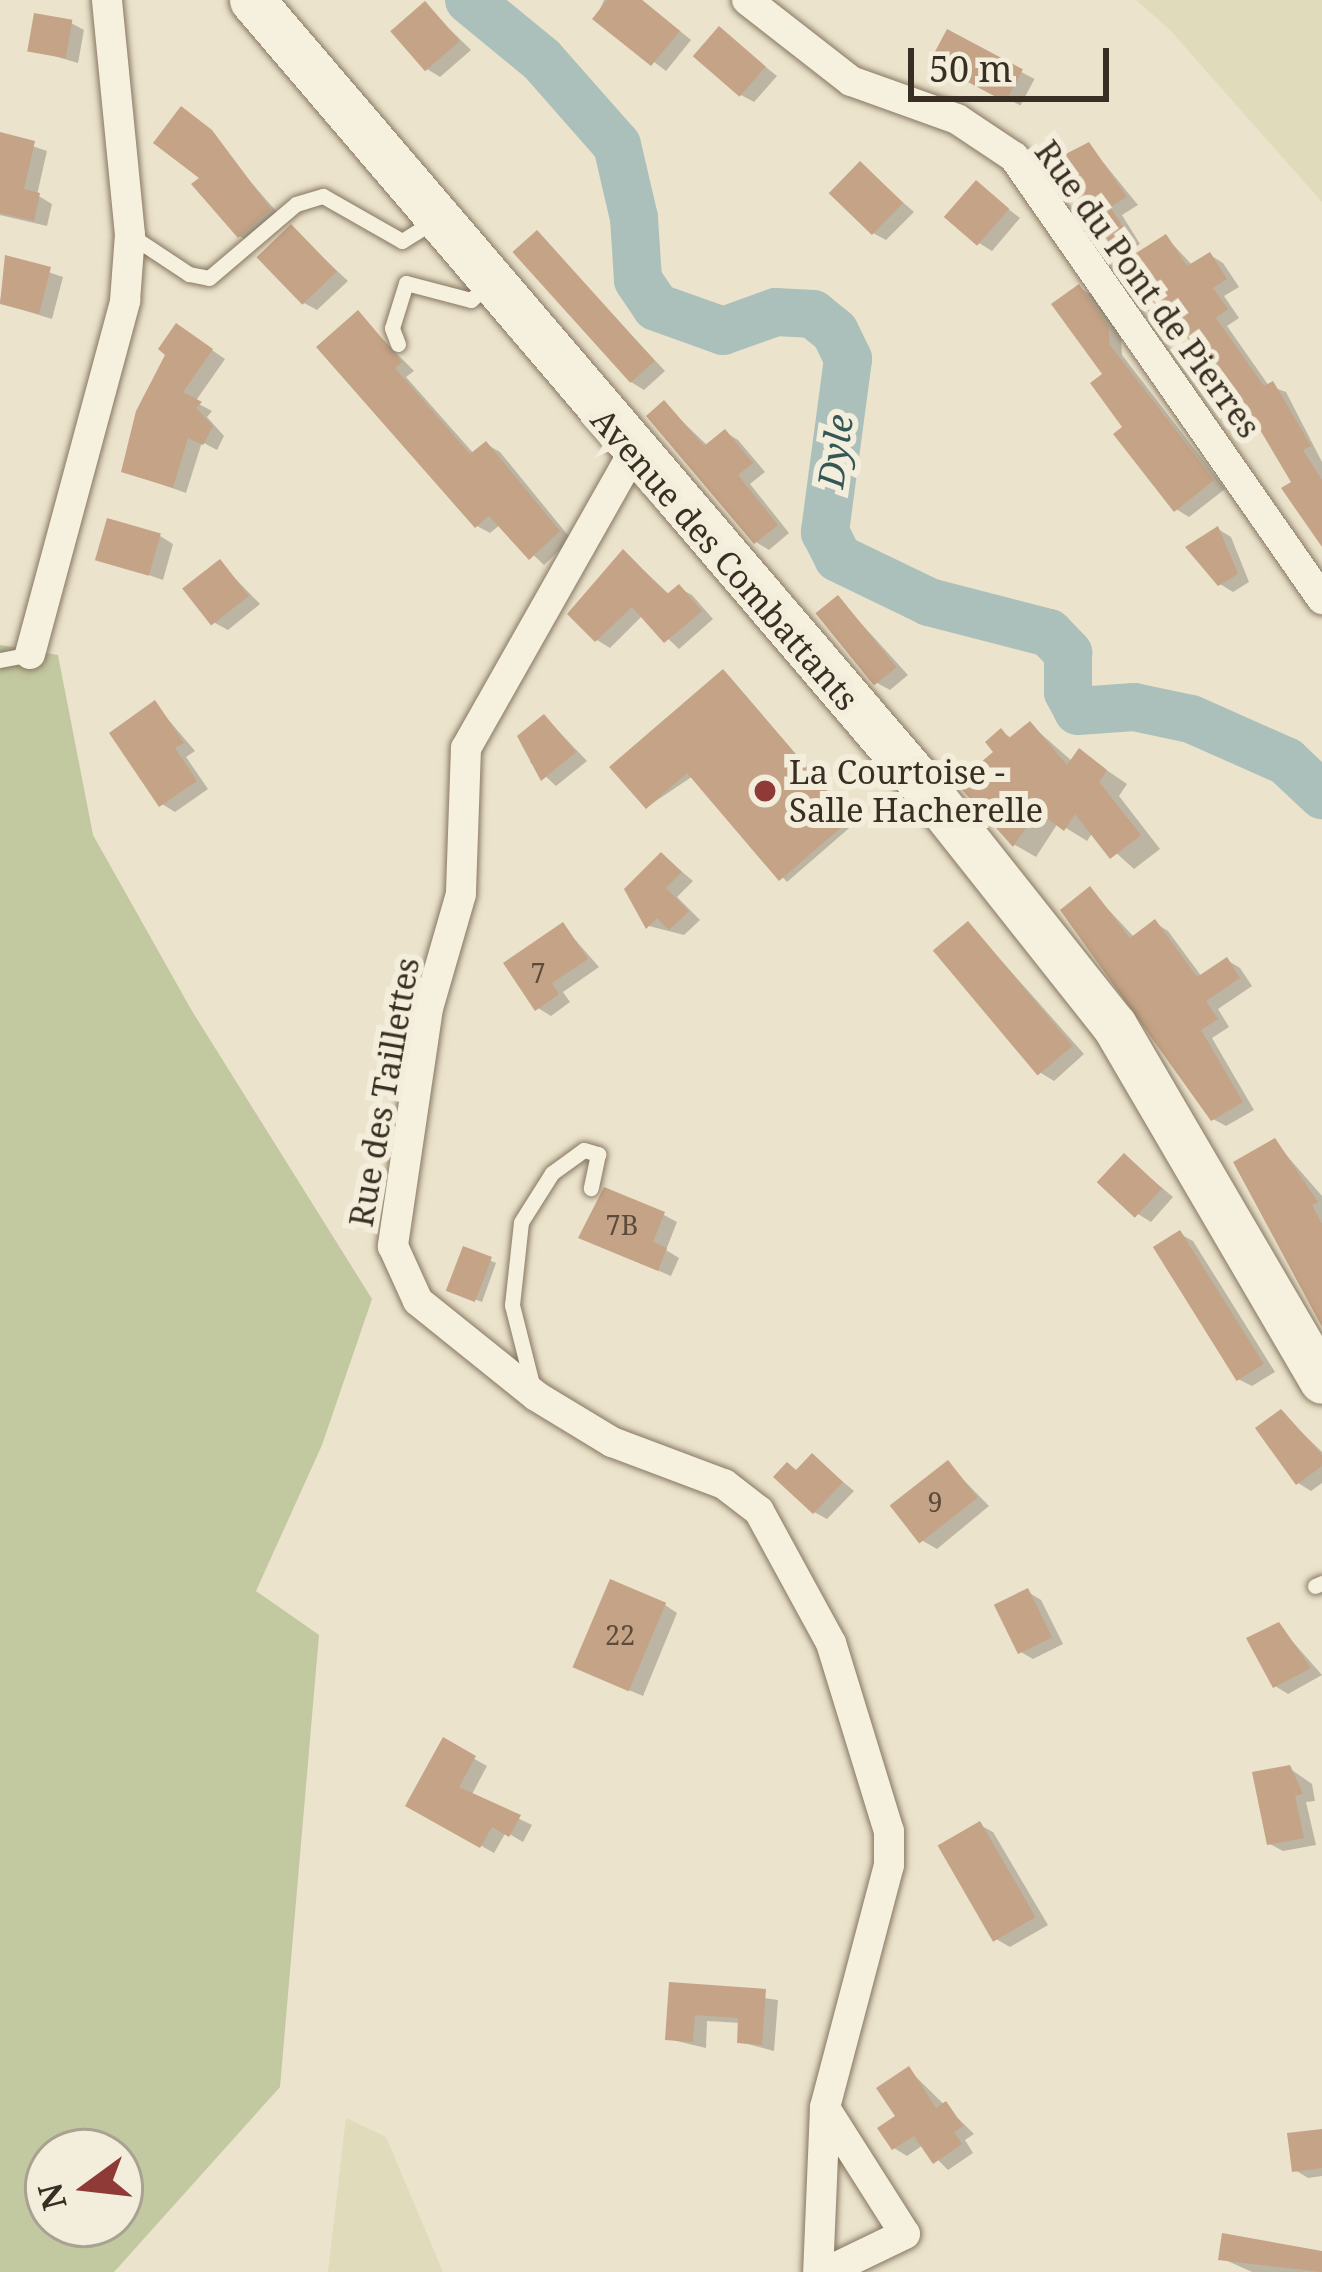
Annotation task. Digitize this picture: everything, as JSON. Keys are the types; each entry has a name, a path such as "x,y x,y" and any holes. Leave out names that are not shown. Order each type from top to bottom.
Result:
{"main road":[{"name":"Avenue des Combattants","path":"251,0 488,284 928,792 1114,1024 1322,1381"}],"street":[{"path":"15,657 124,302 130,235 107,0"},
{"name":"Rue du Pont de Pierres","path":"747,0 851,81 957,119 1014,157 1322,599"},
{"name":"Rue des Taillettes","path":"633,453 466,748 461,894 428,1008 397,1209 396,1262 418,1301 536,1396 612,1442 724,1484 758,1511 831,1643 889,1832 890,1865 825,2108 822,2272"},
{"path":"822,2272 905,2234 825,2108"}],"lane":[{"path":"130,235 188,274 209,278 296,204 323,196 402,241 436,220"},
{"path":"398,344 392,328 406,283 470,300 488,284"},
{"path":"536,1396 512,1305 521,1222 552,1173 584,1150 598,1154 591,1188"}],"shaded area":[{"path":"1136,0 1322,0 1322,202 1170,30"},
{"path":"346,2118 386,2137 443,2272 328,2272"}],"green space":[{"path":"0,645 58,655 93,835 192,1011 372,1299 322,1445 256,1591 319,1635 280,2087 144,2239 144,2128 24,2128 24,2248 136,2248 114,2272 0,2272"}],"building":[{"path":"607,0 642,0 680,31 651,66 592,19"},
{"path":"425,1 460,41 425,71 390,31"},
{"path":"34,13 72,20 66,58 27,51"},
{"path":"719,26 766,67 740,97 693,56"},
{"path":"947,29 1023,69 1006,102 930,62"},
{"path":"181,106 212,130 271,209 238,238 191,184 199,178 153,143"},
{"path":"0,132 35,141 24,189 40,193 34,221 0,213"},
{"path":"1089,142 1127,197 1110,207 1129,236 1105,251 1056,159"},
{"path":"860,161 903,203 872,235 829,193"},
{"path":"976,180 1009,209 977,246 944,217"},
{"path":"291,224 337,271 302,305 256,257"},
{"path":"537,230 655,361 630,383 512,252"},
{"path":"1166,234 1187,266 1210,252 1227,279 1213,288 1228,309 1216,318 1264,386 1273,381 1311,446 1303,450 1322,480 1322,547 1281,488 1291,482 1234,386 1224,393 1165,304 1150,314 1140,299 1151,283 1133,255"},
{"path":"5,255 51,267 39,314 0,304"},
{"path":"1079,284 1108,326 1110,345 1214,480 1174,512 1113,434 1122,427 1090,383 1102,374 1051,304"},
{"path":"358,310 402,362 395,368 470,454 486,441 560,531 529,560 489,516 475,528 316,347"},
{"path":"176,323 213,349 183,392 202,402 196,408 213,426 203,445 188,438 173,488 121,472 136,411 165,355 158,349"},
{"path":"664,400 704,446 725,429 753,463 738,475 778,525 754,544 646,416"},
{"path":"107,518 161,533 149,576 95,560"},
{"path":"1218,526 1238,574 1218,586 1185,547"},
{"path":"623,549 667,594 679,584 702,611 664,643 632,607 595,642 567,614"},
{"path":"220,559 249,596 211,626 182,589"},
{"path":"838,595 897,667 874,686 815,613"},
{"name":"La Courtoise - Salle Hacherelle","path":"723,669 851,819 779,881 687,773 646,809 609,767"},
{"path":"155,700 184,743 175,748 197,781 159,807 109,733"},
{"path":"544,714 576,752 541,781 517,736"},
{"path":"1030,721 1067,765 1079,748 1107,770 1099,782 1141,835 1110,859 1075,814 1064,831 1037,811 1013,847 956,783 993,752 985,742 1001,728 1009,738"},
{"path":"661,852 682,872 666,888 689,911 669,930 657,918 646,929 624,889"},
{"path":"1090,886 1130,938 1155,919 1197,977 1227,957 1240,978 1206,1001 1218,1019 1201,1030 1243,1102 1211,1121 1060,910"},
{"path":"968,921 1073,1046 1038,1075 933,951"},
{"path":"563,922 588,959 552,983 559,994 535,1011 503,963"},
{"path":"1275,1138 1318,1202 1312,1205 1322,1224 1322,1327 1233,1162"},
{"path":"1124,1153 1162,1188 1135,1218 1097,1182"},
{"path":"604,1187 665,1212 653,1242 667,1248 658,1271 578,1238"},
{"path":"1180,1230 1264,1364 1237,1381 1153,1247"},
{"path":"463,1246 492,1257 475,1302 446,1291"},
{"path":"1281,1409 1322,1455 1322,1466 1296,1485 1255,1428"},
{"path":"812,1453 843,1482 813,1514 773,1477 787,1462 796,1470"},
{"path":"948,1460 978,1498 919,1543 890,1506"},
{"path":"610,1579 666,1603 629,1691 572,1667"},
{"path":"1028,1588 1052,1637 1018,1654 994,1605"},
{"path":"1279,1622 1311,1668 1273,1688 1246,1638"},
{"path":"443,1737 476,1756 459,1787 521,1815 509,1837 492,1827 480,1848 405,1806"},
{"path":"1290,1765 1303,1794 1295,1796 1304,1838 1267,1845 1252,1772"},
{"path":"980,1821 1036,1917 993,1942 938,1846"},
{"path":"669,1982 766,1989 762,2045 737,2043 738,2018 695,2015 693,2042 665,2040"},
{"path":"909,2066 936,2108 946,2101 963,2126 954,2132 962,2144 933,2164 914,2136 892,2150 877,2128 895,2116 876,2088"},
{"path":"1322,2129 1322,2168 1292,2172 1287,2133"},
{"path":"1222,2233 1322,2251 1322,2272 1218,2260"}],"waterway":[{"name":"Dyle","path":"469,0 542,60 617,145 634,218 638,280 656,307 723,331 776,312 813,314 835,332 848,359 825,532 838,558 929,602 1049,633 1068,653 1068,692 1078,711 1134,707 1191,719 1286,761 1322,795"}],"place":[{"name":"La Courtoise - Salle Hacherelle","path":"765,791"}]}
